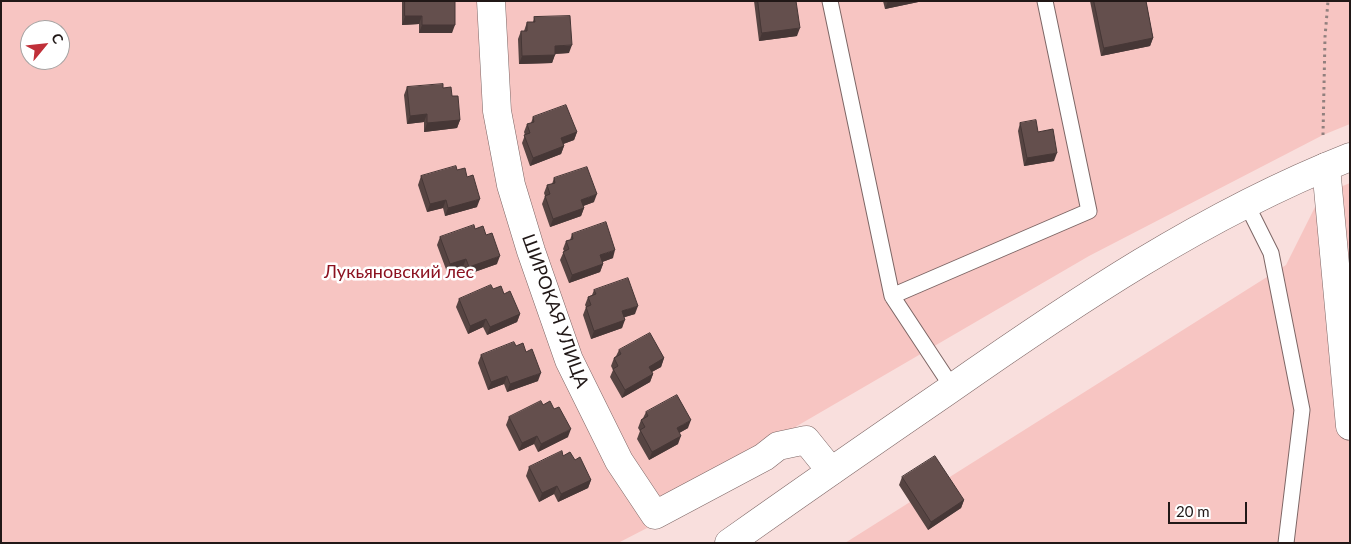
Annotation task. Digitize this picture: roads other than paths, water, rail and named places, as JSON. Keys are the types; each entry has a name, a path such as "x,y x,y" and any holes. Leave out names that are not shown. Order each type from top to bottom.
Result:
{"street":[{"name":"ШИРОКАЯ УЛИЦА","path":"491,1 497,111 511,184 531,252 569,360 619,462 655,515 764,457 778,446 806,440 832,471"},
{"path":"729,543 1028,334 1135,267 1247,205 1338,162 1350,426"}],"lane":[{"path":"830,1 892,296 952,388"},
{"path":"892,296 1089,211 1045,1"},
{"path":"1247,205 1271,253 1302,410 1286,543"}],"park label":[{"name":"Лукьяновский лес","path":"399,272"}]}
